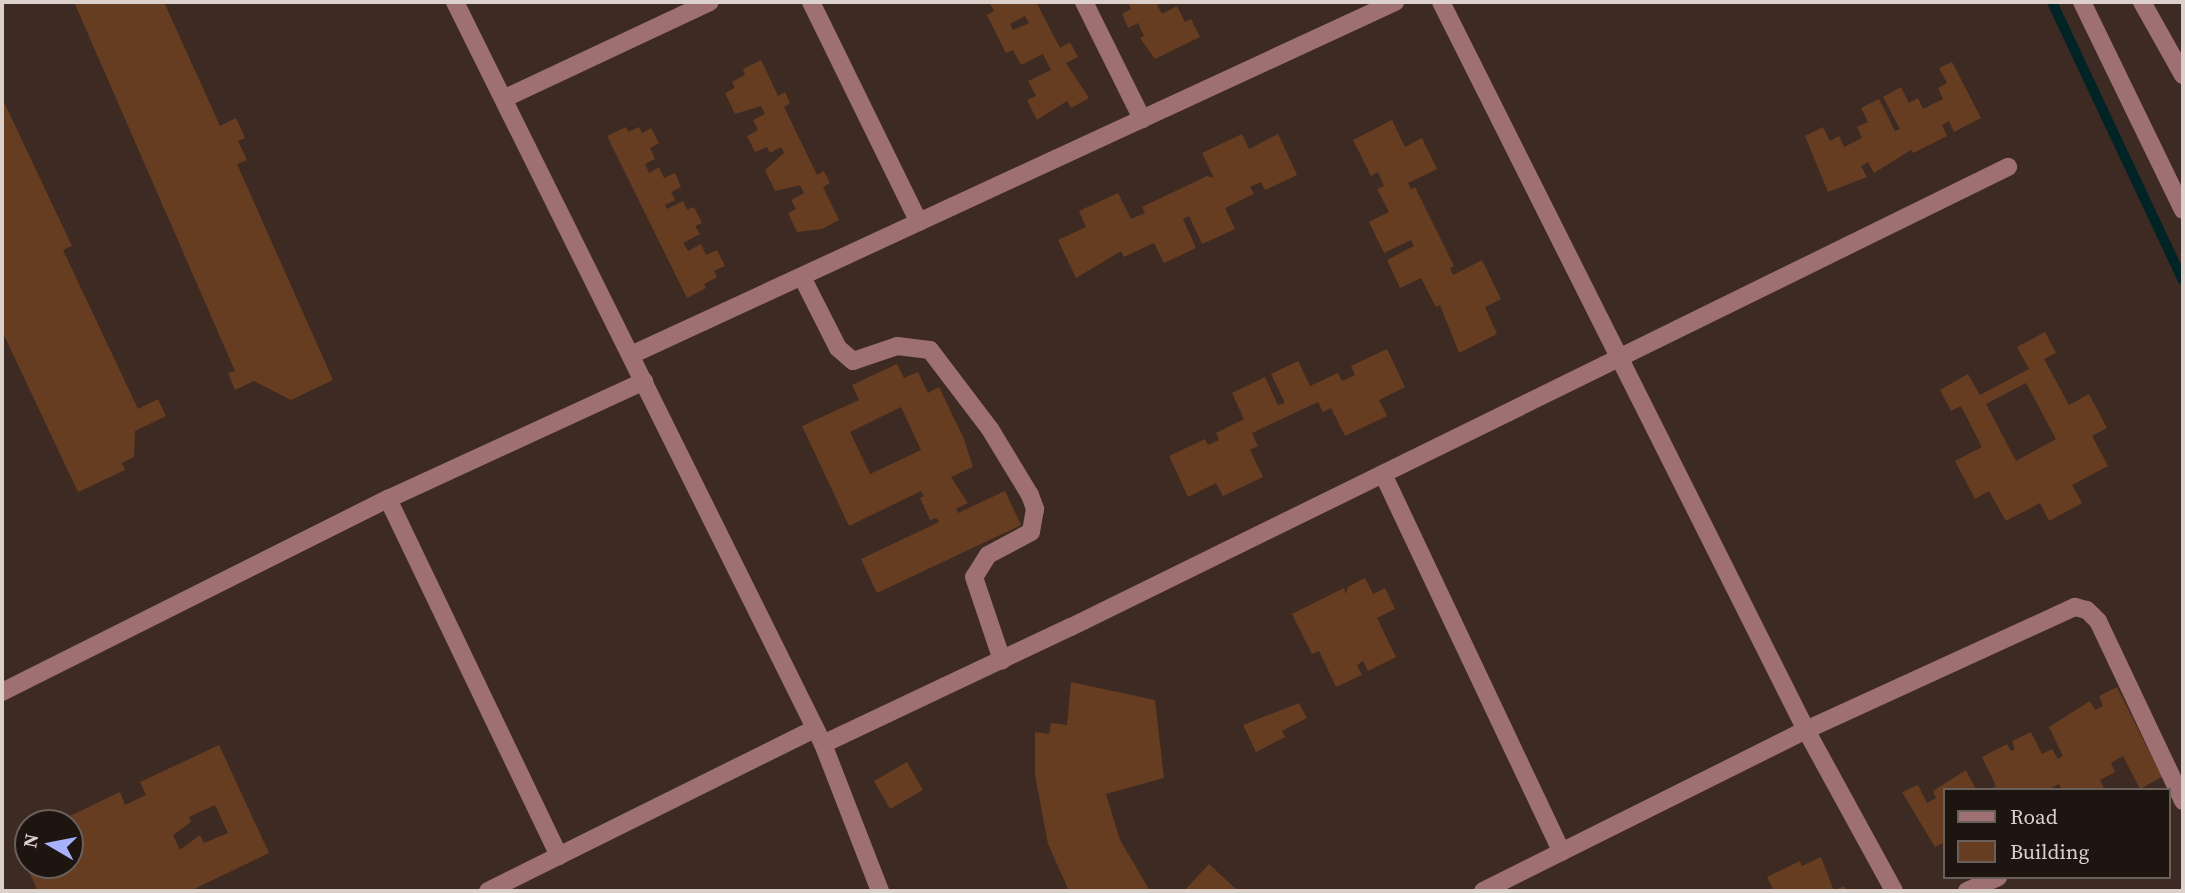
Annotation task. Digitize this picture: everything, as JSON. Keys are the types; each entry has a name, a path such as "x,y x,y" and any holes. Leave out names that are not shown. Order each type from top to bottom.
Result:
{"street":[{"path":"455,2 505,98 818,737 880,891"},
{"path":"505,98 710,2"},
{"path":"811,2 919,222"},
{"path":"1084,2 1142,119"},
{"path":"631,355 1395,2"},
{"path":"1441,2 1806,730 1894,891"},
{"path":"2082,2 2183,210"},
{"path":"2143,2 2183,75"},
{"path":"488,891 818,737 1002,660 2008,167"},
{"path":"802,277 838,348 853,361 897,346 930,350 990,429 1030,495 1035,509 1031,532 988,555 974,577 1002,660"},
{"path":"2,692 388,499 644,381"},
{"path":"1383,474 1562,852"},
{"path":"388,499 559,856"},
{"path":"1483,891 1806,730 2060,610 2087,610 2098,621 2177,798"},
{"path":"1968,891 1994,879"}],"building":[{"path":"74,2 164,2 220,126 236,118 245,138 238,141 247,160 237,164 333,380 291,400 254,381 235,390 228,373 235,371"},
{"path":"989,2 1036,2 1060,48 1070,42 1078,57 1066,63 1089,98 1071,108 1067,101 1037,120 1027,100 1036,96 1028,81 1051,70 1043,54 1021,65 1013,50 1006,53 987,15 994,11","holes":["1025,16 1029,23 1013,30 1010,24"]},
{"path":"1128,2 1164,2 1157,5 1162,14 1177,6 1185,22 1191,19 1200,37 1155,59 1140,38 1144,36 1138,23 1128,28 1122,14 1131,9"},
{"path":"761,60 778,96 785,92 790,103 784,107 817,175 824,171 830,183 823,187 839,220 822,229 797,232 788,213 796,209 791,200 804,193 800,185 775,191 765,170 784,153 781,147 770,153 767,147 755,152 747,136 758,130 753,120 765,114 761,106 735,114 725,93 735,88 732,82 745,75 743,69"},
{"path":"1952,62 1981,118 1954,132 1949,121 1942,125 1947,136 1913,153 1911,150 1874,173 1868,162 1861,166 1867,177 1828,192 1805,136 1823,127 1830,141 1839,136 1844,147 1862,138 1857,127 1868,122 1861,108 1879,99 1895,131 1900,129 1883,97 1901,87 1909,103 1918,98 1923,109 1943,99 1938,88 1947,83 1939,68"},
{"path":"2,98 72,246 63,250 138,409 158,399 166,416 135,431 134,457 122,463 125,470 78,492 2,331"},
{"path":"1392,120 1405,147 1422,138 1437,169 1408,183 1411,189 1415,187 1454,266 1450,268 1453,275 1482,260 1501,299 1485,307 1497,334 1459,353 1440,305 1436,307 1421,278 1400,288 1387,260 1414,246 1411,240 1384,253 1369,222 1389,212 1377,189 1384,186 1378,172 1371,176 1353,140"},
{"path":"626,127 628,132 639,127 642,133 651,128 659,143 650,148 655,159 645,164 649,173 659,167 664,178 675,173 681,187 671,192 675,200 665,205 667,209 683,201 687,210 694,207 702,223 695,226 700,234 683,243 688,251 701,244 706,255 717,250 725,266 714,271 717,277 704,284 706,288 687,298 607,136"},
{"path":"1242,134 1249,149 1278,134 1297,175 1265,190 1261,182 1250,187 1254,194 1225,208 1235,229 1202,244 1189,216 1183,219 1196,248 1164,263 1154,243 1124,257 1121,251 1076,278 1058,240 1086,227 1079,211 1118,193 1131,219 1145,213 1142,207 1207,176 1214,178 1202,153"},
{"path":"2045,332 2056,353 2044,359 2069,405 2089,394 2107,428 2092,436 2108,466 2072,485 2082,503 2049,521 2040,503 2006,521 1989,491 1975,499 1955,461 1982,447 1961,406 1951,411 1940,390 1968,374 1980,395 2029,369 2017,347","holes":["2026,383 2056,439 2016,461 1986,404"]},
{"path":"1387,349 1405,387 1379,400 1387,416 1345,436 1331,408 1323,412 1318,402 1252,433 1258,446 1250,450 1263,477 1223,496 1216,483 1188,497 1169,456 1205,439 1208,445 1219,440 1216,433 1244,419 1232,393 1265,377 1278,405 1285,403 1271,374 1298,361 1310,386 1338,373 1342,381 1355,375 1351,366"},
{"path":"897,364 904,378 918,372 928,393 939,387 964,439 973,467 951,477 968,503 956,509 958,513 1005,491 1021,525 877,593 861,559 939,522 937,518 930,520 920,498 924,496 921,491 849,526 802,426 859,400 852,385","holes":["901,407 921,450 870,474 850,432"]},
{"path":"1365,578 1373,594 1385,588 1395,609 1377,618 1396,657 1368,671 1363,661 1357,665 1362,675 1336,687 1319,651 1312,654 1292,614 1344,588 1346,594 1348,587"},
{"path":"1071,682 1155,700 1164,778 1106,794 1120,840 1150,891 1069,891 1048,844 1035,775 1035,732 1049,734 1051,723 1067,725"},
{"path":"2117,687 2162,777 2139,788 2123,756 2111,763 2115,772 2100,780 2104,788 2061,788 2059,784 2052,788 1992,788 1996,786 1982,757 2007,744 2011,751 2015,749 2012,741 2031,732 2042,754 2052,749 2058,759 2063,756 2049,727 2090,701 2095,710 2103,706 2099,696"},
{"path":"1299,703 1307,718 1282,731 1285,737 1256,752 1243,725"},
{"path":"219,745 269,853 190,891 38,891 32,879 84,879 84,809 120,792 125,805 146,795 140,782","holes":["215,805 228,833 204,843 200,835 180,850 173,835 191,822 189,817"]},
{"path":"907,762 923,790 890,809 874,781"},
{"path":"1966,770 1975,788 1944,788 1944,842 1935,847 1902,792 1918,785 1927,803 1936,798 1933,791"},
{"path":"1821,857 1834,891 1774,891 1767,877 1800,861 1802,866"},
{"path":"1209,864 1238,891 1184,891"},
{"path":"1844,886 1847,891 1834,891"}],"waterway":[{"path":"2052,2 2183,280"}]}
